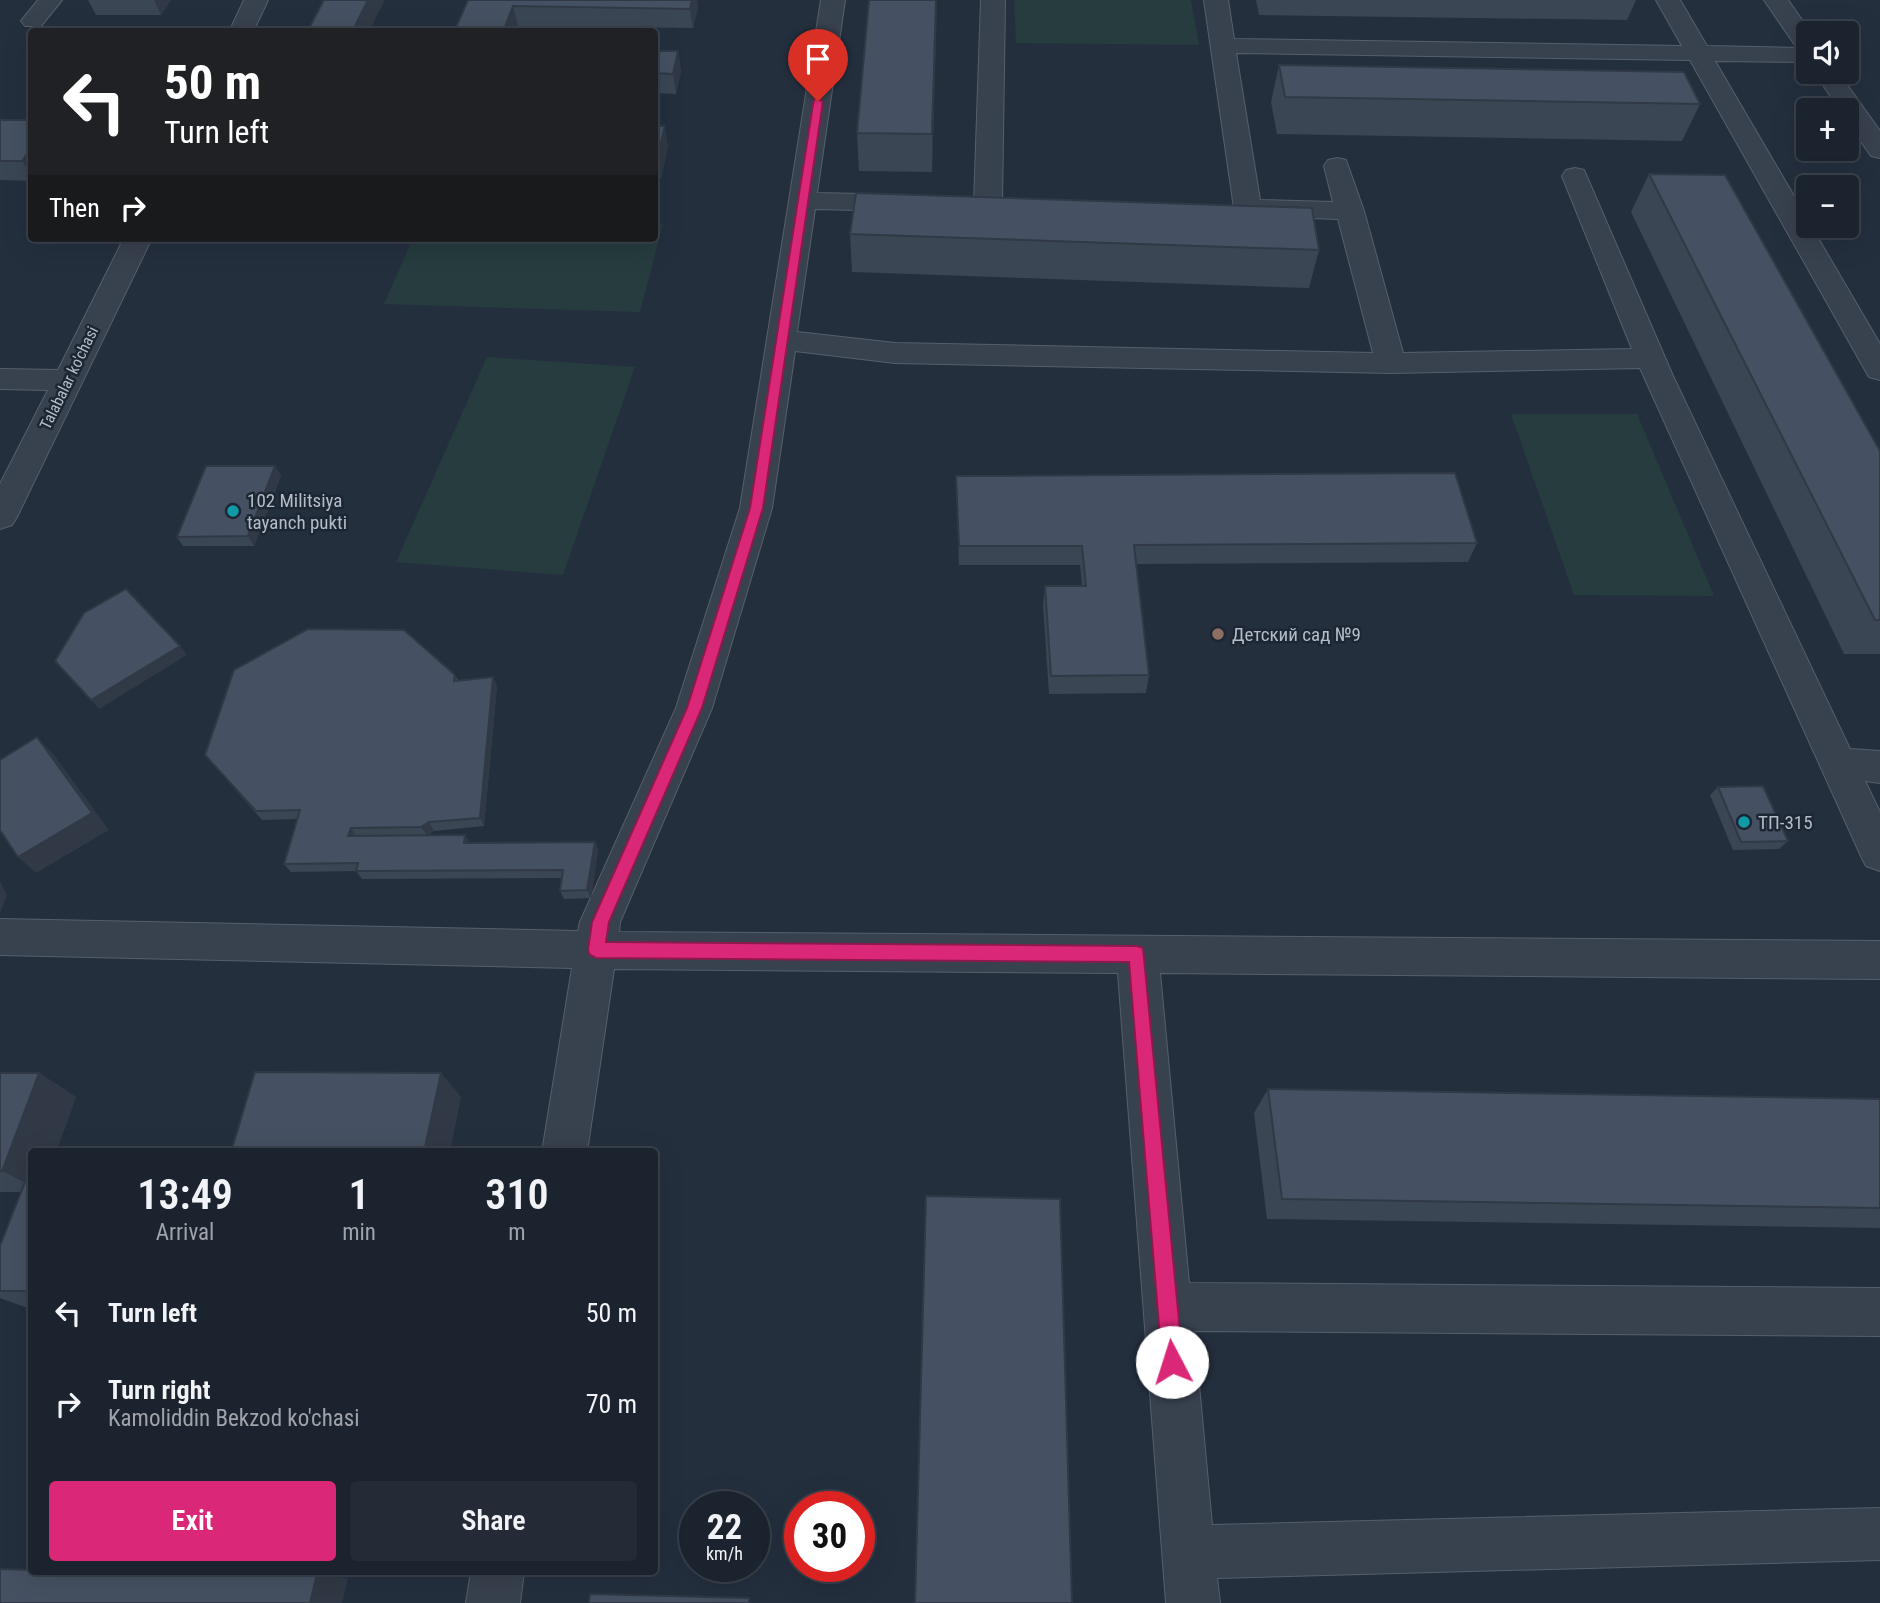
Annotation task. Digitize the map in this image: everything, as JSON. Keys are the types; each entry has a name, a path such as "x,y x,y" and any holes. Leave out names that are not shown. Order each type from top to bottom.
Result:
{"street":[{"path":"33,21 50,0"},
{"path":"243,28 256,0"},
{"path":"565,1148 600,922 694,708 756,508 833,0"},
{"path":"961,204 993,0"},
{"path":"1216,0 1248,208"},
{"path":"1668,0 1880,370"},
{"path":"1776,0 1796,29"},
{"path":"1223,46 1796,55"},
{"path":"1834,84 1880,150"},
{"path":"1337,166 1391,363"},
{"path":"1575,176 1651,358 1880,854"},
{"path":"803,201 1015,205"},
{"path":"1221,208 1350,211"},
{"name":"Talabalar ko'chasi","path":"4,499 68,380 136,242"},
{"path":"782,340 895,353 1391,363 1651,358"},
{"path":"0,379 68,380"},
{"path":"1838,763 1880,766"},
{"path":"0,937 596,950 1880,960"},
{"path":"1137,954 1193,1603"},
{"path":"1168,1307 1880,1312"},
{"path":"1189,1552 1880,1534"},
{"path":"493,1603 498,1575"}],"green space":[{"path":"1014,0 1191,0 1199,45 1016,43"},
{"path":"658,224 663,224 640,312 384,304 411,242 658,242"},
{"path":"487,357 635,367 563,575 396,562"},
{"path":"1511,414 1637,414 1714,596 1574,595"}],"building":[{"path":"324,0 368,0 354,28 309,28"},
{"path":"468,0 692,0 690,9 513,6 505,28 456,28"},
{"path":"869,0 936,0 932,134 857,133"},
{"path":"658,51 678,51 673,74 658,73"},
{"path":"1279,65 1684,72 1700,104 1285,97"},
{"path":"0,120 28,120 28,153 22,161 0,161"},
{"path":"658,126 665,126 658,154"},
{"path":"1649,174 1725,175 1880,451 1880,620 1875,620"},
{"path":"856,193 1312,208 1319,250 850,234"},
{"name":"102 Militsiya tayanch pukti","path":"206,466 275,466 248,536 177,537"},
{"path":"1455,473 1477,543 1134,545 1149,675 1051,676 1045,586 1086,586 1082,546 959,546 956,476"},
{"path":"126,589 180,646 91,700 55,661 84,613"},
{"path":"308,629 404,630 455,675 454,681 493,677 480,818 429,822 421,827 351,828 348,836 465,835 464,843 595,842 587,890 560,891 563,870 356,871 358,863 284,864 300,810 256,811 205,755 234,670"},
{"path":"37,737 92,813 18,857 0,830 0,760"},
{"name":"ТП-315","path":"1763,786 1788,841 1741,842 1718,787"},
{"path":"255,1072 441,1073 425,1148 232,1148"},
{"path":"0,1073 39,1073 2,1171 0,1171"},
{"path":"1268,1089 1880,1099 1880,1208 1282,1199"},
{"path":"28,1174 28,1291 0,1291 0,1246"},
{"path":"926,1196 1060,1199 1072,1603 915,1603"},
{"path":"0,1569 28,1570 28,1575 317,1575 310,1603 0,1603"},
{"path":"590,1594 749,1598 749,1603 589,1603"}],"place":[{"name":"102 Militsiya tayanch pukti","path":"233,511"},
{"name":"Детский сад №9","path":"1218,634"},
{"name":"ТП-315","path":"1744,822"}],"route":[{"path":"818,101 756,508 694,708 600,922 596,950 1137,954 1172,1362"}]}
